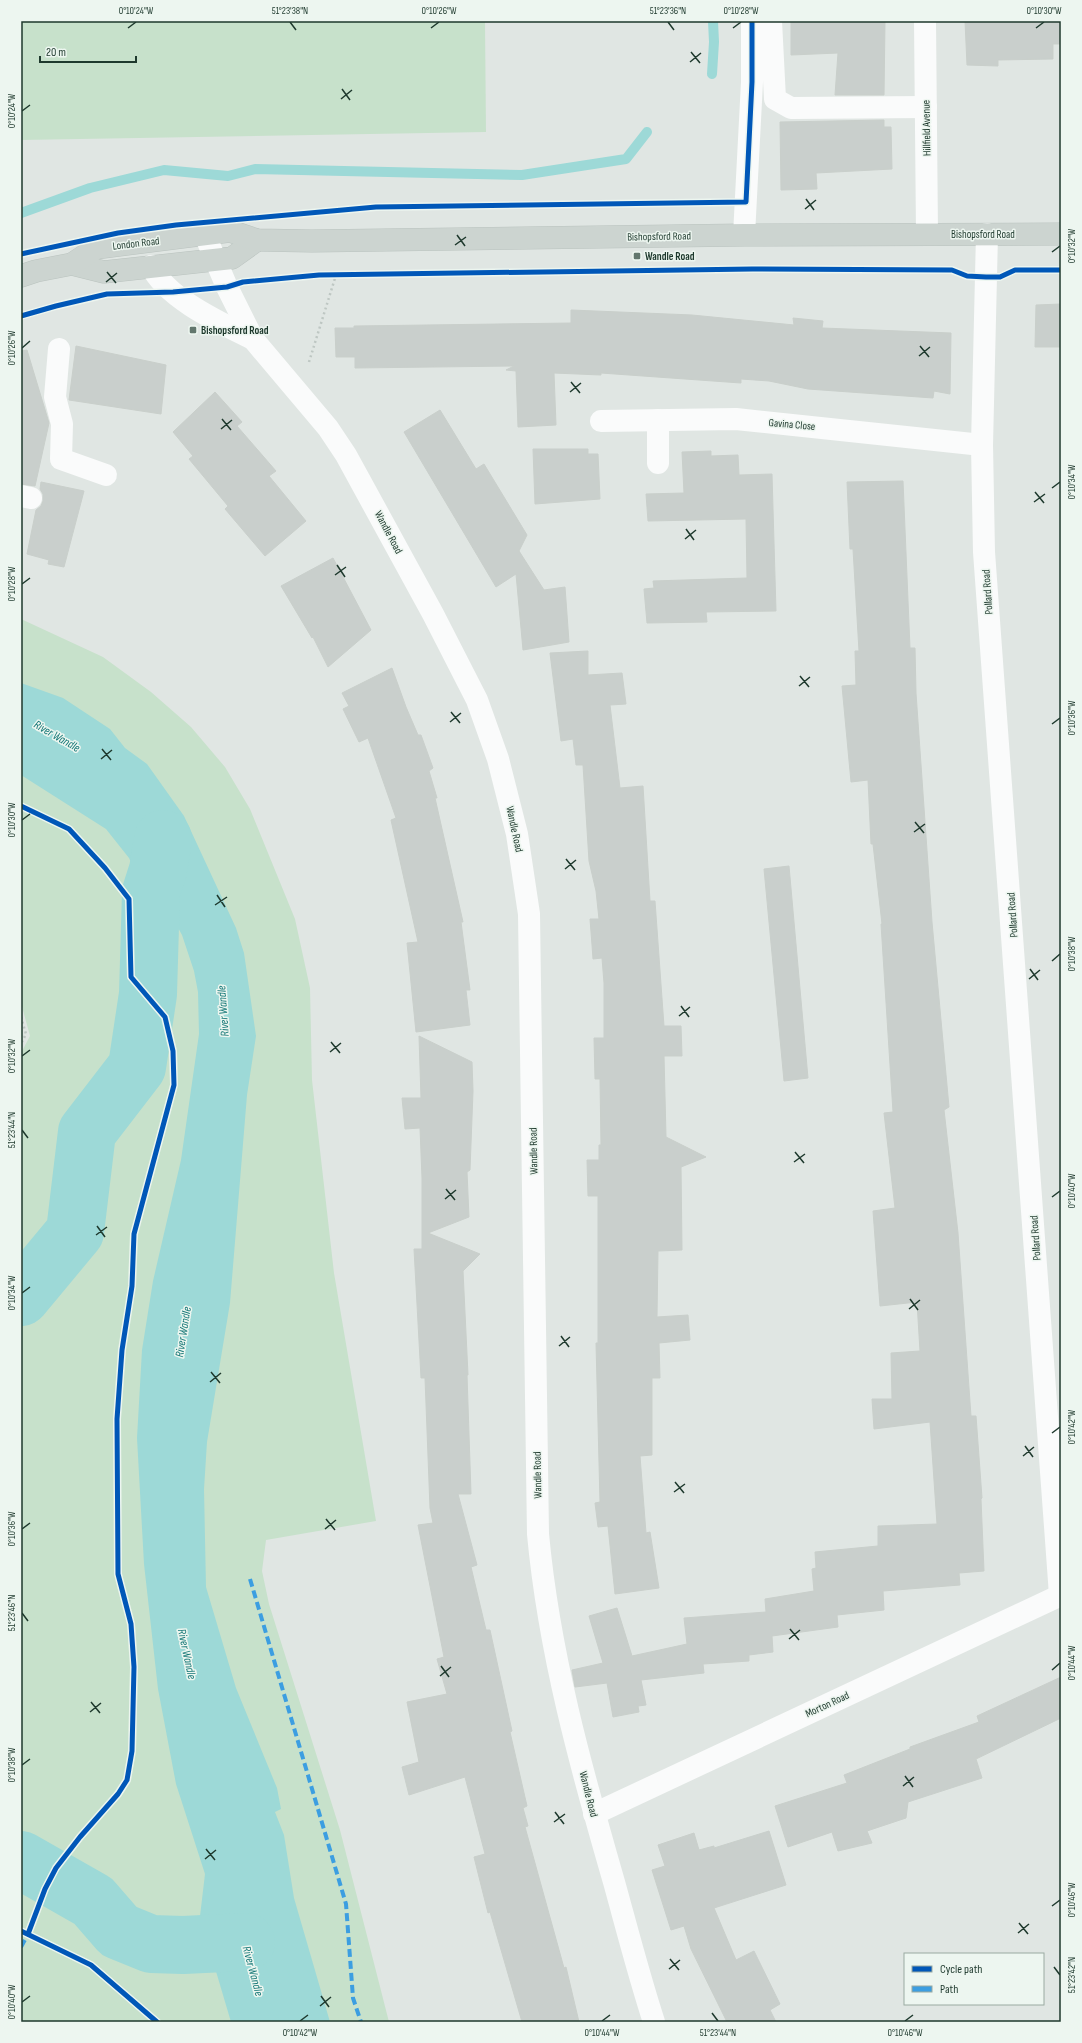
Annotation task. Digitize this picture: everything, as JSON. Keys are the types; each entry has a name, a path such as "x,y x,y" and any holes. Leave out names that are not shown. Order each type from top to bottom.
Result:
{"main road":[{"name":"Bishopsford Road","path":"205,235 230,231 257,240 744,235 1061,234"},
{"name":"London Road","path":"21,276 36,271 72,264 96,248 205,235"},
{"path":"151,266 232,258 257,240"},
{"name":"London Road","path":"72,264 104,272 151,266"}],"street":[{"path":"744,235 752,82 752,21"},
{"path":"771,21 775,99 790,108 926,107"},
{"name":"Hillfield Avenue","path":"924,21 928,234"},
{"name":"Pollard Road","path":"987,234 982,445 984,552 1061,1595"},
{"name":"Wandle Road","path":"205,235 227,287 253,339 292,383 328,428 346,456 418,586 477,700 498,759 517,834 529,914 538,1534 543,1584 554,1650 594,1814 654,2022"},
{"name":"Wandle Road","path":"151,266 156,278 209,318 253,339"},
{"path":"59,349 56,397 62,424 62,459 106,475"},
{"name":"Gavina Close","path":"601,421 736,419 982,445"},
{"path":"658,420 658,464"},
{"name":"Morton Road","path":"594,1814 1061,1595"}],"path":[{"path":"292,383 306,371 333,275 344,274"},
{"path":"21,1017 26,1034 21,1044"}],"green space":[{"path":"21,21 485,21 486,132 21,140"},
{"path":"21,619 103,657 151,692 191,727 225,767 250,809 295,919 310,988 312,1080 334,1273 376,1521 266,1540 262,1571 269,1604 340,1830 389,2022 21,2022 21,1053 30,1036 21,1003"}],"water":[{"name":"River Wandle","path":"21,683 63,698 110,729 125,748 147,764 184,816 236,928 244,953 256,1036 247,1095 230,1303 207,1442 204,1489 206,1587 236,1688 277,1788 281,1809 275,1812 284,1835 294,1898 330,2022 231,2022 215,1968 198,1933 205,1874 176,1784 158,1689 144,1564 137,1438 142,1350 153,1281 181,1160 199,1034 198,992 194,971 182,935 170,913 139,879 129,858 106,829 21,775"}],"building":[{"path":"791,21 885,21 884,95 835,95 838,53 791,55"},
{"path":"965,21 1061,21 1061,44 1053,44 1053,59 998,60 998,66 967,65"},
{"path":"884,120 884,127 891,127 892,169 816,173 817,189 781,190 780,122"},
{"path":"1061,304 1061,347 1035,347 1036,305"},
{"path":"571,310 692,315 794,325 793,318 823,321 822,328 951,333 950,394 934,391 933,398 808,389 769,381 741,379 741,383 601,373 601,375 554,373 556,425 518,427 516,371 506,370 514,366 355,368 355,357 336,357 335,328 354,328 354,326 571,323"},
{"path":"76,346 166,365 161,414 69,400"},
{"path":"27,350 49,423 35,486 21,484 21,351"},
{"path":"215,392 242,422 237,426 276,471 269,476 306,521 265,556 225,509 228,506 189,459 193,456 173,432"},
{"path":"440,410 476,469 484,464 527,535 519,551 544,590 565,587 569,642 523,650 516,574 496,587 404,432"},
{"path":"533,449 588,449 588,454 598,454 600,499 535,504"},
{"path":"711,451 711,456 738,455 739,475 772,474 776,611 706,612 707,622 647,623 644,589 654,588 653,581 747,578 746,519 648,521 646,494 684,493 682,452"},
{"path":"903,481 910,648 915,648 916,693 932,922 949,1107 944,1110 958,1233 971,1416 976,1416 982,1498 984,1571 959,1573 960,1585 883,1591 884,1610 837,1615 838,1627 772,1636 773,1652 749,1655 749,1661 703,1664 704,1673 641,1680 646,1705 638,1706 639,1712 613,1717 607,1683 575,1687 572,1670 603,1663 589,1616 617,1608 632,1656 687,1644 684,1618 766,1612 765,1599 814,1591 812,1569 816,1568 815,1552 878,1546 878,1526 937,1524 930,1422 874,1429 872,1399 892,1399 891,1353 920,1351 917,1302 880,1306 873,1211 895,1208 884,1113 893,1112 882,924 873,844 871,844 868,780 851,782 842,686 856,685 855,651 859,651 853,549 850,549 847,482"},
{"path":"41,482 84,491 64,567 48,564 49,560 27,554 36,510 41,506 43,501 43,494 40,489"},
{"path":"333,558 371,630 328,667 313,637 312,638 281,586"},
{"path":"588,651 588,675 622,673 626,704 610,705 620,788 643,786 650,901 655,901 664,1026 681,1026 682,1056 664,1056 666,1137 706,1157 681,1167 682,1250 658,1251 657,1317 688,1315 690,1340 659,1343 660,1378 652,1378 652,1455 640,1456 646,1533 650,1532 659,1588 615,1594 608,1526 598,1527 595,1503 600,1502 596,1343 598,1343 598,1196 588,1196 587,1160 599,1160 599,1145 601,1145 600,1079 595,1079 594,1038 604,1038 604,983 602,958 593,959 590,919 599,919 596,891 589,861 583,765 576,765 573,739 561,741 550,653"},
{"path":"392,668 406,707 418,735 421,735 433,768 429,771 437,798 435,798 463,922 461,922 470,990 466,990 470,1025 416,1032 407,943 418,942 391,820 396,818 368,738 359,742 343,709 349,706 342,693"},
{"path":"789,866 808,1078 784,1081 764,869"},
{"path":"419,1036 472,1062 473,1091 470,1170 467,1172 469,1217 428,1233 480,1254 463,1271 468,1375 471,1494 458,1494 477,1565 471,1567 486,1630 490,1630 512,1731 510,1732 527,1806 523,1808 528,1826 525,1827 564,1968 566,1967 579,2022 522,2022 490,1912 488,1913 474,1857 485,1854 465,1777 409,1795 402,1767 419,1762 407,1702 447,1694 437,1659 444,1657 418,1525 433,1523 430,1508 425,1378 421,1378 414,1249 422,1249 422,1178 420,1128 405,1129 402,1098 421,1098"},
{"path":"1061,1677 1061,1718 976,1759 982,1778 908,1802 906,1818 867,1831 872,1843 838,1851 832,1832 788,1847 775,1806 847,1783 844,1775 910,1749 910,1747 979,1722 977,1716"},
{"path":"769,1831 786,1885 714,1908 736,1960 754,1951 780,2004 770,2010 776,2022 727,2022 691,1949 684,1926 671,1930 652,1870 665,1866 658,1845 694,1833 699,1850 714,1846 714,1848"}],"waterway":[{"path":"712,74 714,42 713,21"},
{"path":"21,213 90,188 164,170 228,176 255,169 522,175 626,159 647,132"},
{"path":"21,1297 75,1232 87,1132 137,1067 148,994 151,892 158,870 163,839"},
{"name":"River Wandle","path":"21,1860 93,1901 119,1931 151,1944 183,1945 246,1942"}],"marked path":[{"path":"250,1579 346,1904 353,1998 361,2022"},
{"path":"21,1947 28,1934"}],"cycle path":[{"path":"21,254 118,233 176,225 376,207 746,202 752,82 752,21"},
{"path":"21,316 107,294 173,292 227,287 243,282 319,275 752,269 952,270 967,276 1000,277 1015,270 1061,270"},
{"path":"21,806 69,829 105,868 129,899 131,977 165,1017 173,1051 174,1085 134,1234 132,1286 122,1350 117,1419 118,1574 131,1624 134,1667 132,1751 127,1780 118,1794 80,1837 56,1868 45,1889 28,1934"},
{"path":"21,1931 91,1965 157,2022"}],"place":[{"name":"Wandle Road","path":"637,256"},
{"name":"Bishopsford Road","path":"193,330"}]}
